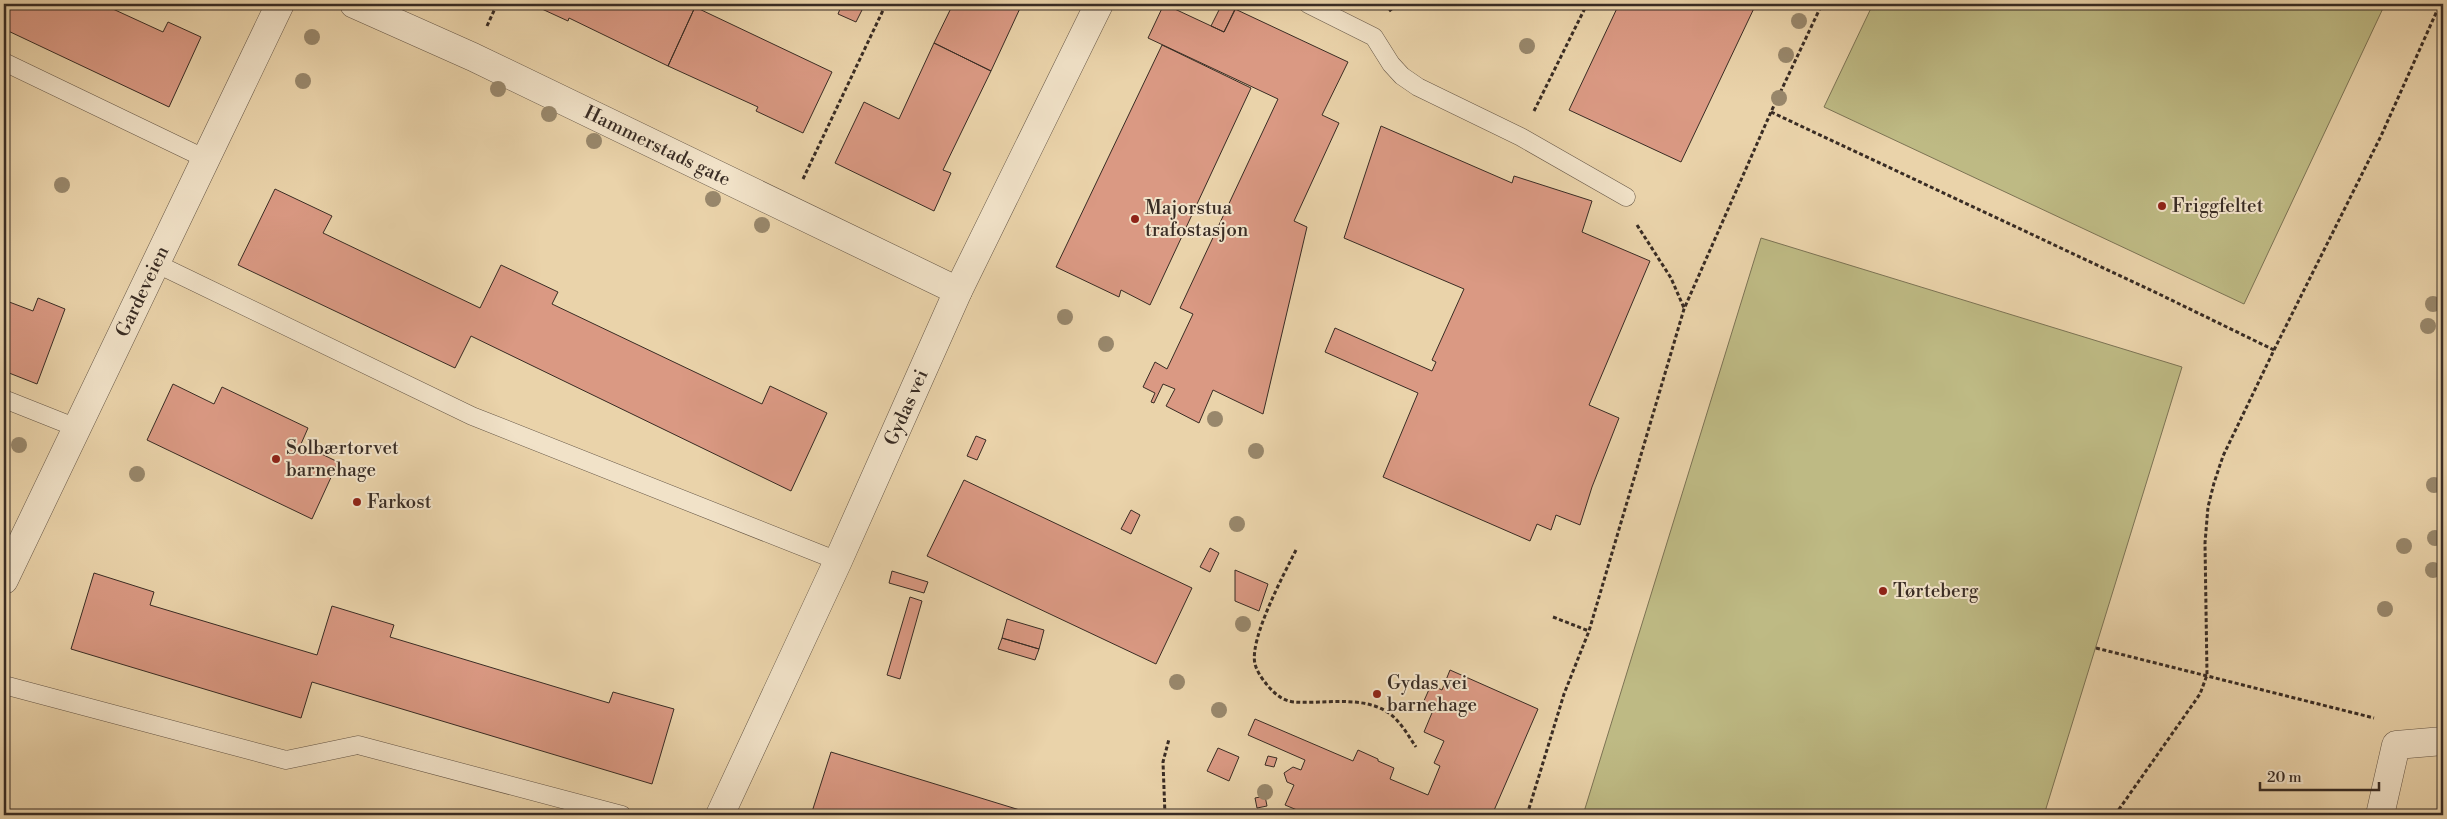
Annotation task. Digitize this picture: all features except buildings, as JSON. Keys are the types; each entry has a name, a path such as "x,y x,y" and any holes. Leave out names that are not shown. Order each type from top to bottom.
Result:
{"street":[{"name":"Gardeveien","path":"4,580 280,4"},
{"name":"Hammerstads gate","path":"354,4 473,57 958,291"},
{"name":"Gydas vei","path":"720,815 838,561 958,291 1100,4"},
{"path":"2380,815 2396,745 2443,741"}],"lane":[{"path":"1308,4 1374,37 1391,64 1402,76 1418,87 1521,137 1626,197"},
{"path":"4,62 206,159"},
{"path":"155,264 472,416 838,561"},
{"path":"4,399 77,428"},
{"path":"4,685 286,760 358,745 622,815"}],"path":[{"path":"486,27 497,4"},
{"path":"799,187 886,4"},
{"path":"1521,137 1587,4"},
{"path":"1527,815 1564,694 1589,631 1684,309 1770,112 1822,4"},
{"path":"2115,815 2200,694 2207,675 2205,552 2208,507 2223,456 2381,136 2440,4"},
{"path":"1770,112 2274,350"},
{"path":"1626,197 1633,217 1671,278 1684,309"},
{"path":"1296,550 1278,584 1256,641 1254,654 1259,675 1273,692 1292,702 1354,703 1384,710 1394,717 1416,748"},
{"path":"1553,617 1589,631"},
{"path":"2096,648 2336,708"},
{"path":"1164,815 1163,762 1168,740"}],"shaded area":[{"name":"Friggfeltet","path":"1873,4 2385,4 2244,304 1824,107"},
{"name":"Tørteberg","path":"1761,238 2182,367 2044,815 1583,815"}],"place":[{"name":"Friggfeltet","path":"2162,206"},
{"name":"Majorstua trafostasjon","path":"1135,219"},
{"name":"Solbærtorvet barnehage","path":"276,459"},
{"name":"Farkost","path":"357,502"},
{"name":"Tørteberg","path":"1883,591"},
{"name":"Gydas vei barnehage","path":"1377,694"}]}
